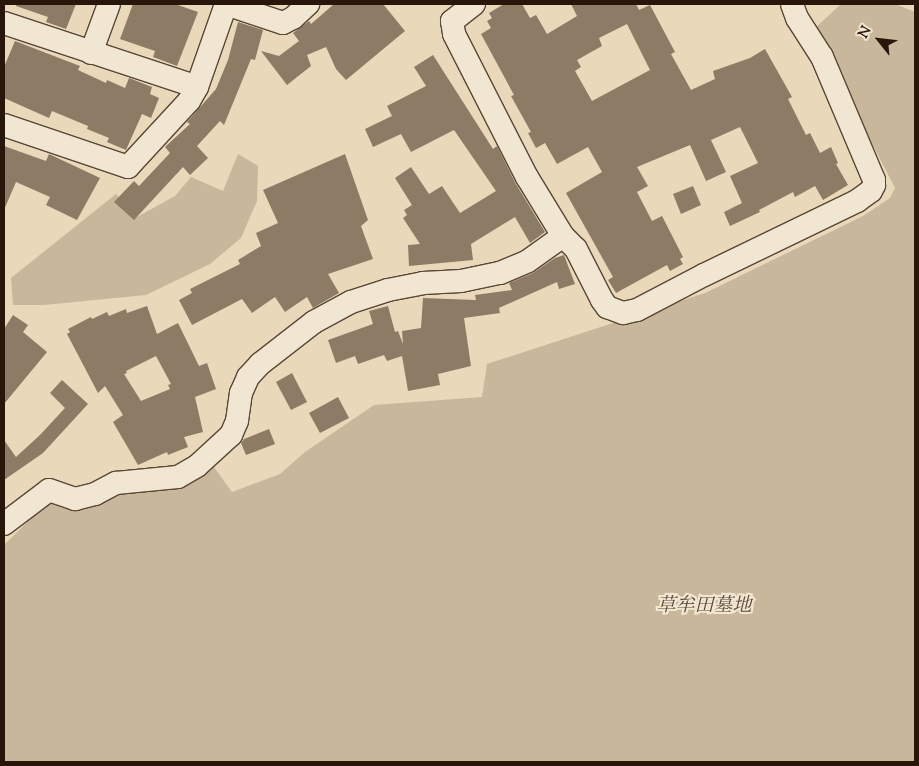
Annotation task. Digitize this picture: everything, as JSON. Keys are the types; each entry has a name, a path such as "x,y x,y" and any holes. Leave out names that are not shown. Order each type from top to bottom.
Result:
{"street":[{"path":"91,52 109,4"},
{"path":"4,125 128,167 189,101 197,87 226,4 283,22 293,18 308,4"},
{"path":"474,4 452,20 454,34 527,177 563,236 576,249 607,307 614,311 631,312 857,201 871,190 874,180 845,110 822,57 797,18 792,4"},
{"path":"4,23 197,87"},
{"path":"4,524 49,490 75,499 95,494 116,483 178,477 197,466 231,435 238,421 241,393 248,377 260,364 314,322 351,302 388,290 423,283 461,281 500,273 528,261 563,236"}],"green space":[{"name":"草牟田墓地","path":"841,4 895,4 915,12 915,762 4,762 4,545 50,500 173,486 214,467 232,492 280,474 305,452 374,405 482,397 487,364 705,293 863,216 890,198 895,188 813,30"},
{"path":"238,154 258,166 257,201 241,238 210,264 146,295 44,305 13,305 11,278 116,194 137,217 175,196 191,177 223,191"}],"building":[{"path":"17,4 76,4 66,29 46,22 48,17 16,6"},
{"path":"133,4 175,4 198,12 177,66 153,57 155,51 120,39"},
{"path":"334,4 383,4 405,31 346,80 336,69 326,47 307,55 311,66 287,85 261,51 279,56 299,41 293,33 309,21 311,24"},
{"path":"504,4 522,4 530,18 536,15 547,34 577,16 571,4 636,4 639,10 650,5 675,52 671,54 691,90 715,79 713,71 750,58 765,49 792,97 788,99 806,135 810,133 820,153 831,147 838,163 836,164 848,185 823,200 815,186 795,197 793,192 759,210 760,212 730,226 724,212 742,203 730,176 758,163 740,127 711,140 726,172 706,181 690,145 637,167 648,186 637,192 652,221 662,216 683,257 680,259 683,264 670,271 667,265 616,293 608,280 613,277 566,193 602,172 588,147 557,164 545,143 536,148 528,133 531,132 511,96 514,95 481,34 491,28 487,21 492,18 489,13","holes":["627,24 650,70 592,101 575,71 581,67 577,60 602,46 599,38"]},
{"path":"238,22 263,30 255,60 251,59 224,125 220,121 197,146 208,158 190,175 183,167 134,220 114,202 134,181 139,186 170,153 165,147 190,124 187,122 216,89 228,60"},
{"path":"15,41 80,66 78,70 106,83 107,80 125,88 129,78 152,87 150,94 159,98 151,118 142,114 126,150 107,142 109,138 87,129 88,126 52,111 49,118 4,98 4,67"},
{"path":"433,55 493,149 497,146 516,184 545,232 530,243 515,217 471,244 473,260 409,266 408,245 420,244 403,218 407,215 404,210 412,205 395,178 411,167 429,194 442,186 460,213 496,191 454,130 411,152 401,134 373,147 365,129 392,116 387,106 426,86 414,67"},
{"path":"4,146 46,161 49,154 100,178 77,220 46,205 50,197 16,182 4,210"},
{"path":"345,154 368,220 361,226 373,259 328,274 339,293 313,308 307,297 285,312 275,297 252,313 242,299 192,325 179,300 192,293 190,289 240,264 238,260 261,246 256,233 278,223 263,190"},
{"path":"693,186 701,205 681,214 673,194"},
{"path":"564,255 575,284 559,289 557,282 499,308 500,313 464,318 471,366 438,374 440,385 408,391 402,356 387,361 384,355 358,364 355,356 336,363 328,340 373,324 369,311 388,306 395,332 398,331 403,344 402,331 421,328 423,298 476,300 475,295 512,290 509,283 533,273 555,258"},
{"path":"147,306 157,334 178,323 199,366 207,363 216,389 195,397 203,432 184,437 188,447 168,455 167,452 138,465 113,422 123,415 105,386 98,393 67,334 70,332 68,329 91,317 92,319 107,312 109,316 126,309 127,313","holes":["156,356 171,384 168,385 170,389 141,401 124,374 127,373 126,371"]},
{"path":"13,315 28,325 23,332 47,352 4,404 4,329"},
{"path":"292,373 307,402 291,410 276,382"},
{"path":"62,380 88,404 43,453 4,480 4,440 16,457 40,435 65,408 50,393"},
{"path":"338,397 349,418 320,433 309,413"},
{"path":"269,429 275,444 246,455 241,443 244,439"}]}
